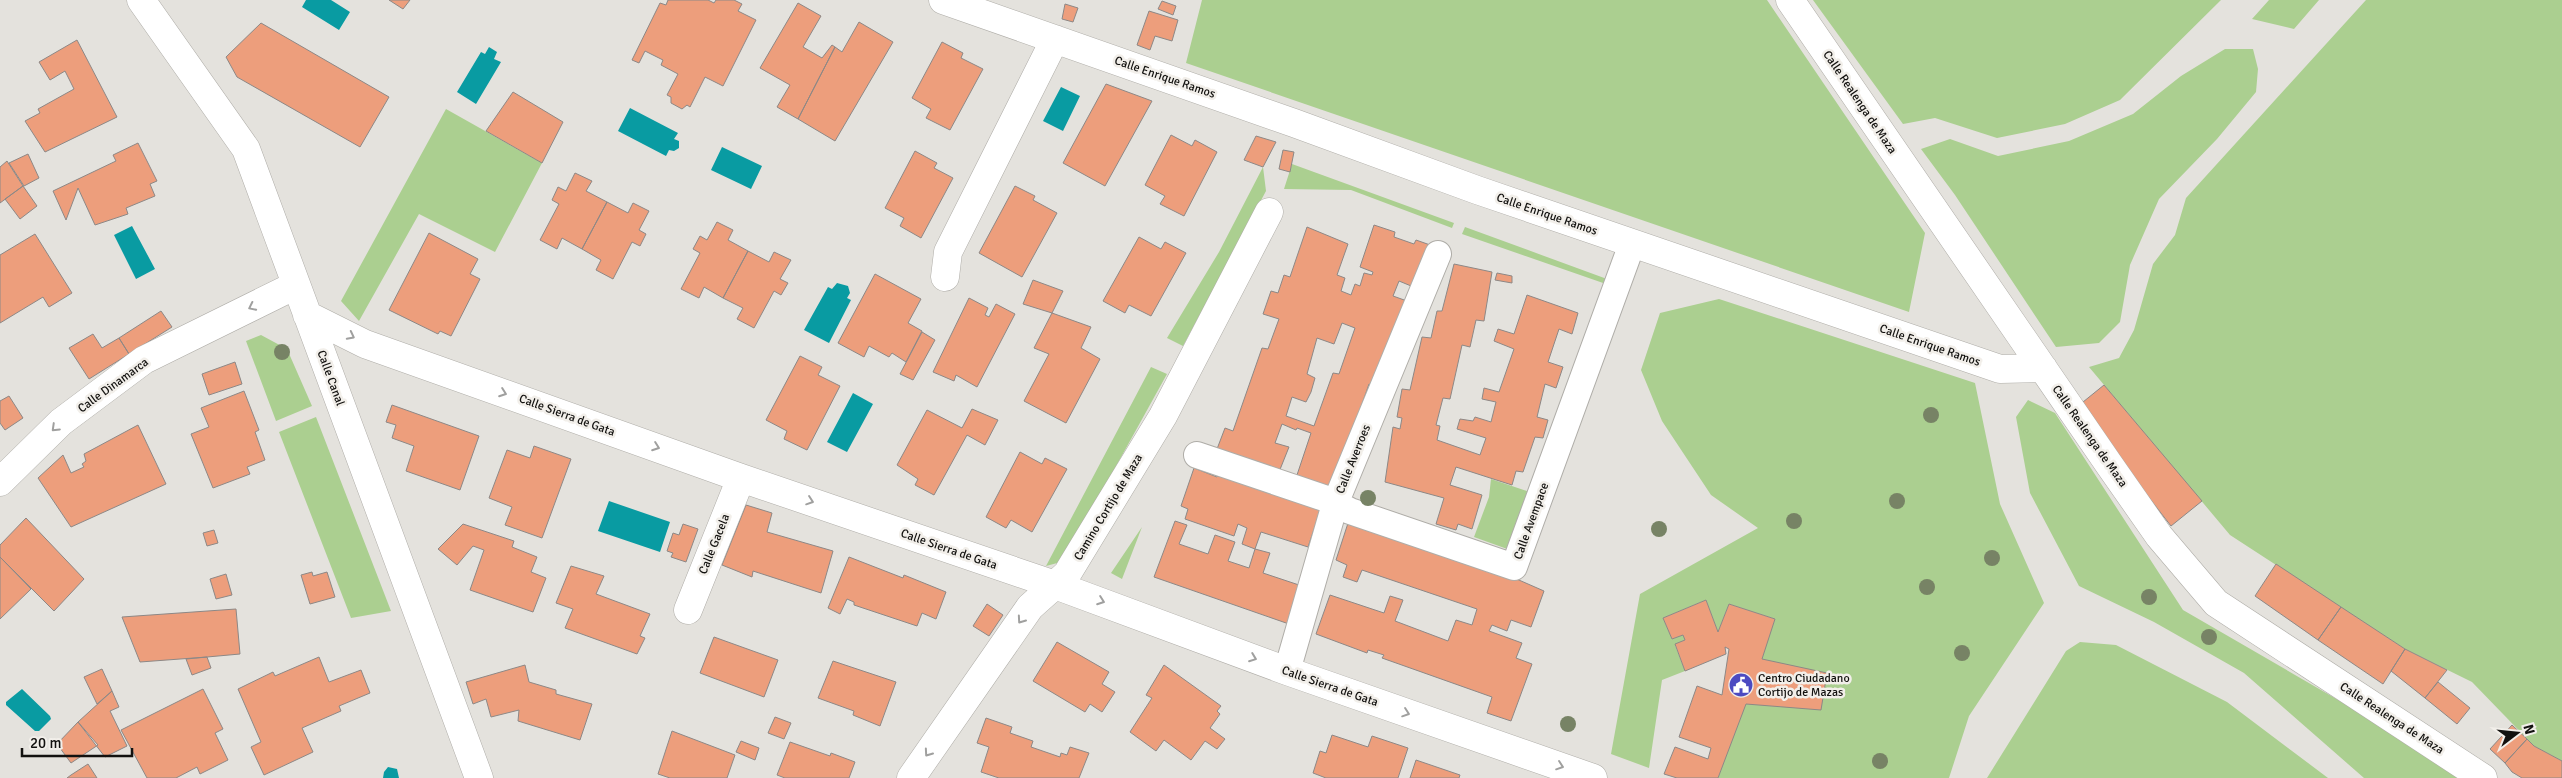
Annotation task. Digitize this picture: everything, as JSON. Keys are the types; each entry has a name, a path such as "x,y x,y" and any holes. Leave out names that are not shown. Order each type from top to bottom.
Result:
{"street":[{"name":"Calle Canal","path":"141,0 246,149 480,778"},
{"name":"Calle Enrique Ramos","path":"943,0 1055,38 1632,244 2000,368 2043,368"},
{"name":"Calle Realenga de Maza","path":"1790,0 2160,536 2216,603 2483,778"},
{"path":"945,277 948,252 1055,38"},
{"name":"Camino Cortijo de Maza","path":"911,778 1030,607 1068,574 1163,416 1269,212"},
{"name":"Calle Avempace","path":"1197,455 1514,568 1632,244"},
{"name":"Calle Averroes","path":"1286,671 1335,504 1438,254"},
{"name":"Calle Dinamarca","path":"0,482 61,422 144,360 296,285"},
{"name":"Calle Sierra de Gata","path":"307,315 365,344 741,478 1055,585 1286,671 1593,778"},
{"name":"Calle Gacela","path":"688,610 741,478"}],"green space":[{"path":"1202,0 1767,0 1925,233 1909,312 1186,63"},
{"path":"1813,0 2221,0 2120,100 2065,124 1997,138 1935,118 1903,124"},
{"path":"2269,0 2319,0 2294,29 2252,19"},
{"path":"2366,0 2562,0 2562,761 2534,746 2472,682 2405,649 2230,535 2089,367 2119,358 2134,330 2153,264 2175,235 2186,198"},
{"path":"2225,49 2253,49 2258,69 2256,92 2217,139 2159,199 2130,265 2120,322 2099,343 2056,347 1955,195 1921,149 1950,139 1998,156 2069,141 2133,114 2181,76"},
{"path":"446,109 542,163 495,252 419,214 359,321 341,301"},
{"path":"1292,164 1454,223 1452,228 1351,190 1284,189"},
{"path":"1263,167 1266,191 1183,346 1167,338 1219,252"},
{"path":"1465,227 1607,279 1606,284 1462,234"},
{"path":"1719,299 1975,383 2000,504 2044,603 1969,716 1949,778 1718,778 1775,619 1729,604 1718,632 1706,600 1663,618 1672,639 1683,635 1685,640 1675,645 1685,671 1662,680 1649,768 1611,754 1640,594 1758,528 1711,495 1662,421 1641,370 1660,313"},
{"path":"261,335 287,349 312,406 276,421 246,341"},
{"path":"1151,367 1167,374 1068,553 1061,562 1046,566"},
{"path":"2028,400 2055,413 2183,610 2390,730 2459,778 2364,778 2244,673 2154,622 2079,586 2030,493 2016,417"},
{"path":"316,417 391,611 351,618 279,432"},
{"path":"1491,479 1533,493 1510,550 1474,537 1489,497"},
{"path":"1142,527 1122,579 1111,573"},
{"path":"2080,642 2116,645 2227,702 2328,778 1987,778 2066,651"}],"water":[{"path":"306,0 331,0 350,12 339,30 302,7"},
{"path":"489,47 497,52 494,59 501,62 476,104 457,92 481,52 485,54"},
{"path":"1061,87 1080,96 1063,131 1043,121"},
{"path":"630,108 678,133 674,139 679,141 679,148 674,151 669,150 666,156 618,131"},
{"path":"722,147 762,166 751,189 711,170"},
{"path":"132,226 155,269 136,279 114,235"},
{"path":"837,283 848,286 850,293 847,298 851,300 829,343 804,330 828,287 832,289"},
{"path":"853,393 873,404 847,452 827,442"},
{"path":"609,501 670,522 660,552 598,531"},
{"path":"22,689 50,716 51,719 39,731 35,731 6,705 6,702"},
{"path":"388,767 397,769 399,778 383,778 384,772"}],"building":[{"path":"389,0 410,0 403,9"},
{"path":"668,0 708,0 714,3 716,0 734,0 742,4 738,11 756,20 723,86 705,77 690,107 687,105 682,109 671,103 671,97 667,95 678,74 661,65 663,60 645,51 639,63 632,60 660,3 666,5"},
{"path":"1162,1 1176,6 1173,15 1158,9"},
{"path":"798,3 821,16 803,47 822,58 832,45 835,47 798,119 777,107 790,85 760,68"},
{"path":"1065,4 1078,8 1073,22 1062,19"},
{"path":"1149,11 1178,20 1172,41 1155,36 1150,50 1137,45"},
{"path":"859,22 893,42 835,141 798,119 835,47 842,52"},
{"path":"261,23 389,97 360,147 237,77 226,57"},
{"path":"77,40 117,117 45,152 25,121 40,113 38,109 74,89 65,71 50,80 39,62"},
{"path":"942,42 963,53 961,58 983,69 950,130 926,118 931,109 912,98"},
{"path":"1106,84 1152,101 1105,186 1063,163"},
{"path":"513,92 563,122 542,163 486,131"},
{"path":"1171,135 1192,146 1195,140 1217,152 1184,216 1160,204 1165,196 1145,185"},
{"path":"1256,136 1276,142 1263,167 1244,160"},
{"path":"138,143 157,181 150,184 155,196 126,208 128,214 95,225 78,188 66,220 53,191 116,161 113,155"},
{"path":"1283,150 1294,152 1290,172 1279,169"},
{"path":"915,151 937,163 934,168 953,178 921,238 900,226 904,218 885,208"},
{"path":"28,154 39,178 24,186 9,163"},
{"path":"7,161 23,186 0,203 0,167"},
{"path":"575,173 592,181 586,191 607,202 582,249 562,238 557,249 540,240 559,204 552,200 558,187 566,191"},
{"path":"23,186 37,206 20,219 5,199"},
{"path":"1015,186 1035,196 1033,200 1057,213 1022,277 979,253"},
{"path":"607,202 628,213 633,203 649,211 639,230 646,234 640,246 632,242 613,279 596,270 601,260 582,249"},
{"path":"717,222 733,230 728,240 748,251 723,298 704,287 699,298 681,289 700,253 693,249 700,236 707,240"},
{"path":"1374,225 1395,232 1394,237 1414,244 1416,240 1433,246 1416,288 1399,281 1393,296 1407,301 1375,387 1369,384 1332,491 1296,478 1311,433 1297,428 1296,430 1282,424 1275,443 1289,447 1279,472 1217,449 1225,428 1233,431 1262,348 1268,349 1279,319 1263,314 1271,291 1278,293 1284,275 1290,277 1307,227 1348,244 1337,275 1345,278 1341,291 1351,295 1355,284 1360,286 1364,273 1372,275 1373,272 1360,267","holes":["1342,323 1355,328 1339,374 1333,373 1314,426 1286,416 1292,397 1306,402 1311,392 1315,378 1307,374 1317,338 1334,344"]},
{"path":"429,233 478,259 470,274 480,279 451,336 440,331 438,334 389,310"},
{"path":"35,234 72,293 49,307 43,297 0,323 0,255"},
{"path":"1139,237 1161,249 1165,242 1186,253 1151,316 1129,305 1125,313 1103,301"},
{"path":"748,251 769,262 774,252 791,260 780,279 788,283 781,295 774,291 754,328 737,319 743,308 723,298"},
{"path":"1454,264 1492,272 1484,321 1476,320 1470,347 1462,345 1450,399 1443,398 1436,425 1440,426 1437,440 1480,455 1486,438 1457,429 1460,419 1473,421 1475,417 1491,422 1496,402 1482,399 1484,388 1499,392 1514,349 1494,341 1498,329 1514,334 1527,295 1578,313 1572,334 1559,329 1548,362 1563,367 1556,388 1545,384 1537,417 1548,420 1543,438 1535,437 1523,472 1516,471 1512,485 1456,467 1450,485 1482,495 1472,529 1458,524 1456,530 1436,524 1444,498 1385,482 1393,427 1400,429 1402,418 1397,417 1402,389 1410,390 1422,337 1431,338 1437,311 1442,311"},
{"path":"1497,273 1512,276 1512,283 1495,280"},
{"path":"875,274 921,299 908,323 922,331 906,362 892,353 889,357 869,346 864,357 838,343"},
{"path":"1033,280 1063,291 1052,313 1023,304"},
{"path":"969,298 988,308 985,315 989,317 996,304 1015,314 977,387 956,375 954,381 933,372"},
{"path":"161,311 172,327 129,354 119,338"},
{"path":"1052,313 1091,327 1081,348 1100,359 1066,423 1024,401 1049,354 1034,348"},
{"path":"922,332 935,340 913,380 900,374"},
{"path":"93,334 102,348 119,338 129,354 89,379 69,348"},
{"path":"800,356 822,367 818,375 840,386 807,450 784,439 787,431 766,420"},
{"path":"235,362 242,384 209,395 202,374"},
{"path":"2104,385 2202,501 2171,526 2133,477 2083,402"},
{"path":"244,391 259,430 255,432 265,460 247,467 250,474 213,488 191,434 209,427 201,408"},
{"path":"9,396 23,418 5,430 0,423 0,401"},
{"path":"392,405 479,436 460,490 406,471 414,446 392,438 396,425 386,422"},
{"path":"972,409 998,420 985,445 967,435 934,495 915,485 918,479 897,465 927,410 962,428"},
{"path":"138,425 166,484 71,527 38,478 63,455 71,473 84,467 82,464 86,461 84,454"},
{"path":"534,446 571,459 542,538 505,525 512,507 489,498 507,450 530,458"},
{"path":"1020,452 1042,464 1045,458 1067,469 1032,532 1011,520 1006,528 986,517"},
{"path":"1194,468 1217,477 1219,474 1321,509 1308,547 1261,532 1255,549 1242,544 1247,528 1238,524 1234,536 1185,519 1188,509 1181,506"},
{"path":"746,505 772,513 767,532 833,551 821,593 753,571 752,577 722,565"},
{"path":"26,518 84,579 54,611 0,557 0,545"},
{"path":"1349,520 1512,577 1544,591 1531,627 1511,620 1507,631 1492,625 1489,631 1522,643 1516,658 1532,664 1511,721 1487,713 1492,697 1382,658 1384,655 1368,650 1367,653 1316,634 1330,595 1384,613 1390,596 1403,600 1395,621 1448,641 1456,620 1472,625 1477,609 1362,570 1357,582 1343,577 1347,565 1336,560"},
{"path":"1175,521 1187,525 1179,544 1208,554 1215,535 1235,542 1228,561 1249,568 1255,549 1270,553 1263,573 1302,586 1289,624 1154,577"},
{"path":"463,524 514,541 512,547 537,557 531,572 546,578 533,612 470,590 484,550 473,546 457,565 438,549"},
{"path":"683,524 698,529 686,562 671,557 673,553 667,551 673,533 679,535"},
{"path":"214,530 218,543 207,546 203,533"},
{"path":"0,557 31,589 0,619"},
{"path":"849,557 903,578 904,575 946,592 936,619 922,613 917,626 854,605 854,602 847,599 840,614 828,608"},
{"path":"2276,564 2341,607 2318,640 2255,596"},
{"path":"571,566 604,576 596,594 650,614 640,636 645,638 637,654 565,628 573,609 556,603"},
{"path":"312,572 313,576 327,572 335,597 310,604 301,575"},
{"path":"226,574 232,595 216,599 210,579"},
{"path":"1706,600 1718,632 1729,604 1775,619 1762,659 1827,673 1821,710 1746,704 1718,778 1677,778 1664,774 1675,747 1708,759 1711,748 1679,737 1697,686 1722,695 1729,649 1725,647 1726,654 1685,671 1675,644 1685,640 1683,635 1672,639 1663,618"},
{"path":"987,604 1003,615 989,636 973,626"},
{"path":"2341,607 2405,649 2383,684 2318,640"},
{"path":"236,609 240,654 140,662 122,617"},
{"path":"714,637 778,660 764,697 700,673"},
{"path":"1057,642 1109,672 1102,684 1115,692 1102,712 1090,704 1085,712 1033,681"},
{"path":"2405,649 2447,670 2425,698 2391,671"},
{"path":"207,657 211,668 192,675 186,659"},
{"path":"319,657 329,682 361,670 370,693 339,706 341,711 302,728 313,752 264,775 251,747 261,742 238,689 273,672 275,676"},
{"path":"833,661 896,682 880,726 853,715 854,711 818,698"},
{"path":"525,665 529,682 556,690 556,694 592,704 580,740 518,721 519,710 491,717 486,699 473,704 466,682"},
{"path":"1164,665 1221,706 1217,711 1220,714 1210,728 1225,739 1217,749 1205,741 1191,760 1164,740 1156,751 1130,732 1152,698 1146,695"},
{"path":"102,669 112,691 97,704 84,677"},
{"path":"2438,682 2470,708 2457,724 2425,698"},
{"path":"203,689 223,729 215,733 228,760 200,774 197,767 176,778 147,778 121,730"},
{"path":"112,691 119,707 110,711 127,746 105,757 78,722"},
{"path":"775,717 791,723 784,739 768,733"},
{"path":"986,718 1012,727 1010,733 1033,741 1031,747 1060,757 1061,753 1067,755 1070,747 1089,753 1079,778 999,778 981,772 989,747 977,743"},
{"path":"78,722 98,745 71,763 57,744"},
{"path":"2512,725 2527,739 2505,763 2490,749"},
{"path":"672,731 735,755 727,778 670,778 658,774"},
{"path":"1332,735 1368,747 1372,736 1408,748 1398,778 1326,778 1313,773 1320,751 1326,753"},
{"path":"2527,739 2534,746 2562,761 2562,778 2522,778 2512,772 2505,763"},
{"path":"741,741 759,748 755,760 736,752"},
{"path":"790,742 830,756 831,753 855,762 849,778 785,778 777,775"},
{"path":"1416,760 1460,775 1459,778 1410,778"},
{"path":"88,764 97,778 67,778 71,775"}],"place":[{"name":"Centro Ciudadano Cortijo de Mazas","path":"1741,685"}]}
